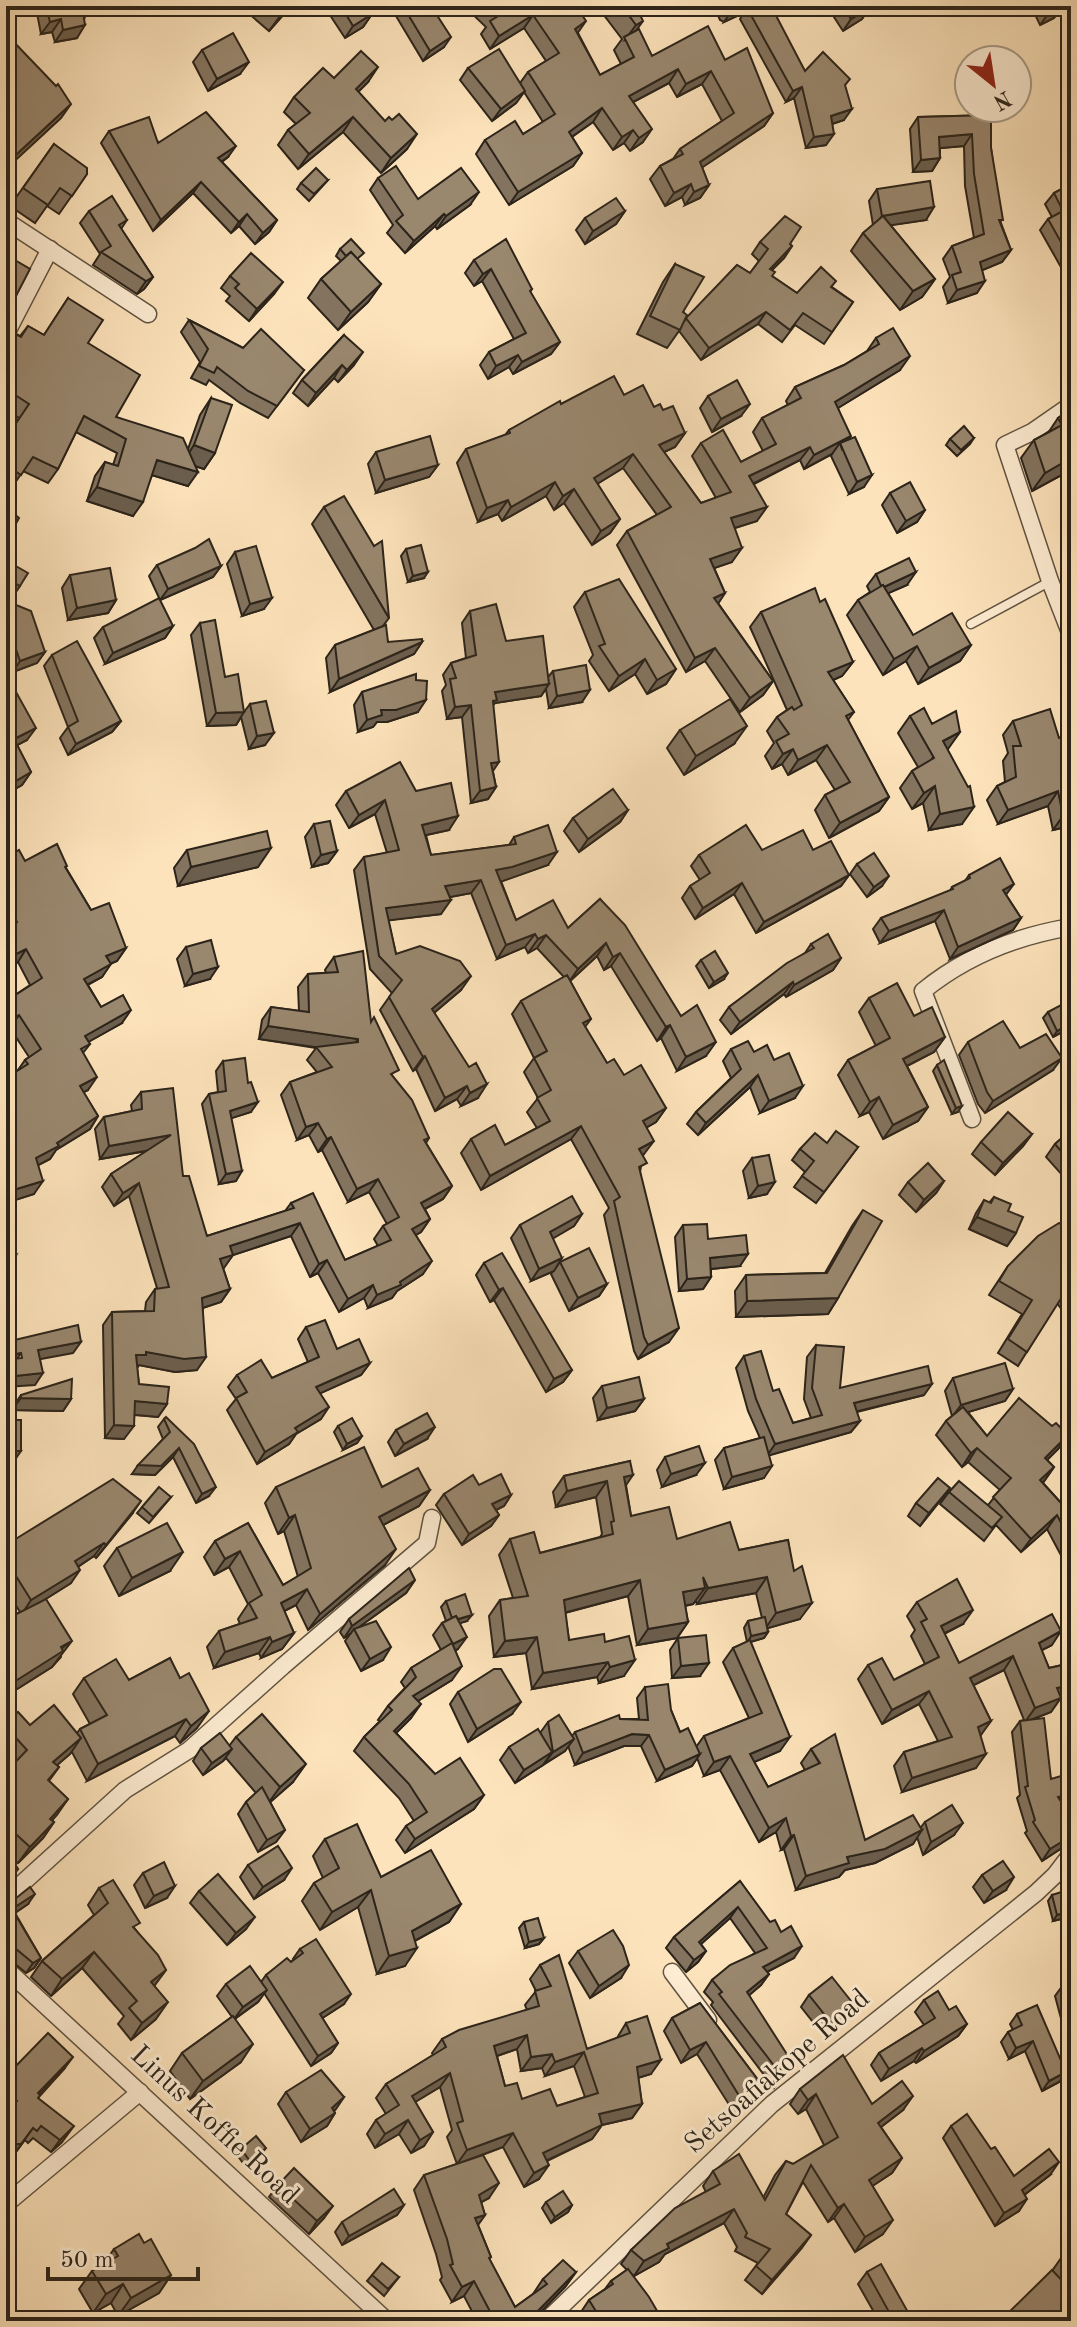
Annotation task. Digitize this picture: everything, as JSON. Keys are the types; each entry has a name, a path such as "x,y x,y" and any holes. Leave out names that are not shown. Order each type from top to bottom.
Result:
{"street":[{"path":"6,221 148,314"},
{"path":"6,334 50,249"},
{"path":"1071,405 1032,432 1005,445 1071,635"},
{"path":"972,1119 923,991 940,977 987,950 1040,932 1071,927"},
{"path":"6,1898 125,1790 189,1750 427,1543 432,1518"},
{"name":"Setsoafiakope Road","path":"546,2321 768,2098 1063,1873 1071,1854"},
{"name":"Linus Koffie Road","path":"6,1969 387,2321"},
{"path":"672,1972 718,2032"},
{"path":"6,2204 140,2092"}],"lane":[{"path":"971,624 1050,581"}],"building":[{"path":"46,6 89,6 90,11 83,12 85,25 63,30 61,19 50,22"},
{"path":"270,6 289,6 281,15"},
{"path":"341,6 367,6 372,14 353,26"},
{"path":"403,6 431,6 451,37 430,51"},
{"path":"487,6 576,6 586,21 575,29 600,75 634,57 624,37 639,29 652,56 708,26 725,60 747,48 773,113 700,162 709,185 694,192 691,184 674,193 660,166 683,154 680,149 734,113 711,71 686,84 678,69 629,96 652,129 639,138 633,130 622,137 602,108 569,132 582,153 518,192 485,140 515,121 523,134 555,114 528,72 559,53 533,15 499,36 490,21 498,16"},
{"path":"622,6 636,6 643,21 636,25"},
{"path":"721,6 740,6 741,10 728,16"},
{"path":"771,6 805,71 823,52 850,79 845,85 852,109 831,116 834,134 814,137 802,87 793,91 747,8"},
{"path":"843,6 870,6 870,7 851,19"},
{"path":"1045,6 1062,6 1048,14"},
{"path":"233,33 249,62 217,79 202,50"},
{"path":"9,37 56,86 58,84 71,104 6,164 6,41"},
{"path":"499,49 525,91 501,109 468,68"},
{"path":"361,51 378,67 356,89 385,121 399,114 417,134 391,158 353,117 309,154 288,130 310,113 294,97 323,68 334,78"},
{"path":"206,112 236,146 218,158 277,220 263,233 247,214 239,222 201,182 161,220 109,131 149,117 158,143"},
{"path":"953,116 953,124 991,124 991,148 1003,220 999,220 1011,250 980,262 985,281 957,290 952,275 961,272 952,246 984,234 974,174 972,134 939,137 940,158 921,160 918,117"},
{"path":"54,144 87,168 87,174 72,196 60,188 48,205 23,188"},
{"path":"396,166 418,199 461,168 479,192 446,216 444,214 414,241 396,221 403,215 378,178"},
{"path":"316,168 328,180 314,194 301,183"},
{"path":"930,181 934,207 882,216 877,189"},
{"path":"1071,184 1071,260 1048,219 1063,211 1054,193"},
{"path":"112,196 127,220 119,225 153,277 146,281 101,252 111,246 89,211"},
{"path":"616,198 625,211 593,231 585,218"},
{"path":"785,216 801,227 790,244 792,246 770,269 775,272 772,276 797,293 821,267 836,281 831,287 853,302 832,332 803,313 790,330 766,312 709,348 686,318 737,265 750,273 768,249 760,242"},
{"path":"883,216 935,279 913,291 863,233"},
{"path":"351,239 364,253 357,259 351,252 346,256 340,249"},
{"path":"506,239 532,289 530,291 560,342 522,362 518,355 496,366 489,352 526,333 491,269 483,274 474,260"},
{"path":"6,245 13,249 8,256 30,269 17,294 6,287"},
{"path":"351,252 381,284 351,312 321,279"},
{"path":"251,253 283,282 257,309 235,288 239,284 230,276"},
{"path":"675,264 704,277 683,312 687,315 680,330 650,316"},
{"path":"68,298 103,320 88,343 140,375 116,417 183,438 198,472 157,460 143,502 97,487 105,462 118,466 126,439 84,416 58,469 33,457 21,475 6,465 6,438 29,404 6,389 6,329 21,337 28,326 44,335"},
{"path":"189,320 243,348 261,329 304,370 277,406 248,391 217,367 214,373 199,366 208,349"},
{"path":"893,328 910,356 835,402 851,436 814,455 810,447 749,476 767,507 731,518 742,548 710,559 725,593 714,598 773,681 750,698 715,648 695,658 627,531 671,507 633,454 594,478 620,519 601,531 574,489 563,496 555,482 511,507 508,500 487,508 466,449 510,433 509,430 560,401 561,404 614,376 624,395 643,385 654,407 660,404 663,410 673,406 685,433 659,445 701,503 731,492 701,443 723,430 741,462 776,444 762,418 801,398 795,387 844,365 879,344 876,338"},
{"path":"344,335 363,352 347,370 342,365 316,393 302,380"},
{"path":"737,380 750,404 721,419 708,396"},
{"path":"211,398 232,405 215,453 194,445"},
{"path":"1071,409 1071,458 1045,473 1034,440 1062,425 1058,418"},
{"path":"964,426 974,438 961,450 950,439"},
{"path":"430,436 438,465 385,480 376,452"},
{"path":"855,437 872,475 857,482 840,443"},
{"path":"910,482 925,510 906,521 890,493"},
{"path":"344,496 374,546 382,541 389,618 324,507"},
{"path":"6,507 19,518 6,542"},
{"path":"209,539 221,566 168,589 157,565"},
{"path":"421,545 428,572 413,576 406,549"},
{"path":"256,546 272,598 250,604 235,552"},
{"path":"909,558 916,572 881,586 876,574"},
{"path":"14,565 28,573 20,586 6,578"},
{"path":"110,568 116,600 77,608 70,575"},
{"path":"619,579 676,669 657,680 645,659 619,676 599,646 605,644 585,592"},
{"path":"883,585 913,635 952,613 971,645 929,668 917,646 894,659 858,600"},
{"path":"815,588 820,602 825,599 853,662 828,672 854,712 846,716 889,797 840,823 825,795 850,782 827,745 798,760 793,749 783,754 776,741 789,734 777,717 792,707 794,710 802,705 761,612"},
{"path":"159,598 173,626 113,653 103,627"},
{"path":"496,604 506,641 543,636 549,684 495,692 497,700 493,701 499,762 491,763 496,787 480,791 471,705 455,707 450,679 456,678 451,663 476,655 470,611"},
{"path":"16,605 31,611 45,652 20,661 8,626"},
{"path":"215,620 225,677 238,674 244,712 216,713 200,623"},
{"path":"386,625 388,642 422,639 422,642 339,679 335,645"},
{"path":"77,641 121,721 76,744 68,727 78,721 52,655"},
{"path":"586,665 590,690 557,696 553,671"},
{"path":"6,674 36,728 14,739 31,772 14,782 6,766 6,717 9,715 6,710"},
{"path":"416,674 416,680 427,681 426,700 396,710 381,710 382,715 367,720 362,692"},
{"path":"730,699 747,726 696,756 680,730"},
{"path":"266,701 274,733 257,736 250,704"},
{"path":"924,708 932,724 956,711 960,732 943,741 970,786 974,807 940,814 935,786 924,793 912,771 934,758 910,716"},
{"path":"1050,709 1059,738 1071,733 1071,814 1063,816 1058,791 1008,810 997,786 1016,777 1013,746 1021,746 1013,721"},
{"path":"400,762 416,791 451,783 458,816 422,825 431,855 516,844 514,837 548,825 557,852 496,870 516,920 553,900 568,928 600,899 625,925 681,1016 697,1005 716,1042 686,1057 670,1025 666,1027 620,953 613,957 606,943 578,969 546,935 538,939 535,934 506,945 481,880 445,886 451,900 386,908 396,954 420,946 460,961 471,976 432,1009 469,1067 476,1063 487,1084 470,1093 467,1086 445,1098 425,1056 389,997 402,980 379,956 364,857 399,850 385,800 359,815 346,791"},
{"path":"613,789 628,810 588,839 573,818"},
{"path":"330,821 337,851 321,855 314,824"},
{"path":"746,825 762,850 803,830 813,850 831,841 849,875 764,922 742,883 703,908 690,886 710,873 699,855"},
{"path":"267,831 271,848 191,867 187,850"},
{"path":"57,844 65,867 91,910 109,903 126,948 106,956 111,964 84,979 101,1007 123,995 131,1010 85,1036 90,1044 81,1049 97,1077 80,1086 98,1116 57,1143 59,1146 36,1158 43,1181 10,1191 6,1178 6,1078 28,1064 25,1060 41,1049 19,1015 6,1023 6,1001 42,978 26,949 6,959 6,928 17,922 6,900 6,858 19,850 25,861"},
{"path":"874,853 889,876 874,887 857,864"},
{"path":"1000,858 1014,884 1003,890 1021,918 958,947 944,910 889,931 881,918 953,889 970,878 969,875"},
{"path":"828,934 841,958 794,985 793,982 740,1022 729,1007 787,963 814,948 811,944"},
{"path":"211,940 218,967 193,974 186,947"},
{"path":"363,951 371,1022 374,1017 399,1070 391,1074 412,1100 429,1138 424,1140 452,1186 421,1203 430,1219 412,1229 432,1261 400,1282 401,1285 377,1295 373,1285 348,1299 327,1260 319,1264 300,1223 230,1246 233,1255 220,1259 230,1289 202,1298 206,1357 184,1359 146,1352 146,1355 136,1355 139,1384 169,1387 167,1404 135,1401 134,1426 114,1425 112,1312 154,1311 155,1289 169,1287 139,1183 123,1193 111,1174 171,1135 109,1146 104,1117 142,1109 141,1092 173,1088 183,1176 189,1176 207,1236 294,1208 291,1203 313,1193 345,1260 391,1240 383,1226 399,1217 378,1179 357,1189 331,1137 327,1139 318,1123 306,1127 290,1082 332,1067 316,1047 358,1042 358,1039 268,1026 271,1007 309,1012 308,974 338,972 334,957"},
{"path":"715,951 728,973 714,982 701,960"},
{"path":"567,975 591,1019 583,1023 607,1063 614,1059 624,1075 641,1065 666,1108 643,1121 654,1141 639,1149 647,1163 639,1167 679,1328 648,1345 614,1201 620,1197 581,1126 490,1176 471,1139 495,1125 505,1145 550,1121 537,1098 551,1090 534,1058 547,1051 521,1001"},
{"path":"897,983 914,1016 932,1007 945,1037 903,1059 928,1107 893,1125 879,1097 870,1102 848,1060 890,1038 869,998"},
{"path":"1061,1005 1071,1024 1057,1031 1048,1012"},
{"path":"1003,1021 1020,1048 1046,1034 1062,1058 993,1101 968,1042"},
{"path":"748,1041 754,1052 767,1045 774,1060 789,1053 803,1086 769,1101 758,1075 706,1123 696,1112 741,1069 731,1049"},
{"path":"245,1058 248,1083 251,1082 258,1102 230,1111 242,1171 226,1174 209,1094 226,1091 223,1061"},
{"path":"944,1060 962,1106 956,1108 937,1065"},
{"path":"1008,1112 1032,1134 1003,1163 981,1142"},
{"path":"1071,1130 1071,1163 1055,1144"},
{"path":"836,1131 858,1147 824,1192 802,1176 814,1161 800,1149 815,1133 827,1143"},
{"path":"769,1155 775,1182 758,1186 752,1158"},
{"path":"928,1163 944,1181 924,1200 908,1182"},
{"path":"572,1196 582,1214 550,1232 562,1258 539,1269 520,1225"},
{"path":"994,1197 1011,1204 1008,1211 1023,1217 1016,1233 977,1217 984,1200 991,1203"},
{"path":"863,1210 882,1221 838,1298 747,1301 746,1275 827,1273"},
{"path":"1059,1223 1071,1228 1071,1295 1067,1289 1027,1352 1008,1339 1032,1300 999,1281 1008,1266 1038,1236"},
{"path":"707,1224 708,1239 746,1235 748,1254 710,1258 711,1277 687,1279 683,1225"},
{"path":"6,1238 16,1255 6,1259"},
{"path":"589,1248 607,1284 578,1298 560,1262"},
{"path":"502,1253 572,1370 554,1379 503,1288 499,1290 484,1263"},
{"path":"325,1320 337,1349 359,1339 370,1363 316,1387 329,1407 295,1428 298,1432 265,1452 236,1398 247,1392 237,1375 261,1360 272,1378 319,1357 306,1327"},
{"path":"78,1325 81,1342 38,1350 43,1373 6,1377 6,1360 22,1358 21,1353 6,1356 6,1342"},
{"path":"816,1345 844,1347 840,1388 928,1366 932,1384 854,1403 860,1421 775,1444 756,1399 744,1356 761,1351 773,1391 779,1389 793,1423 822,1415 812,1388"},
{"path":"1005,1363 1013,1389 961,1405 953,1378"},
{"path":"639,1377 644,1399 607,1408 602,1386"},
{"path":"72,1379 71,1399 21,1398 21,1395"},
{"path":"1019,1398 1052,1426 1056,1423 1068,1435 1045,1458 1054,1467 1040,1480 1071,1514 1071,1542 1057,1515 1031,1539 993,1497 1011,1478 977,1448 971,1453 946,1421 963,1407 987,1436"},
{"path":"427,1413 435,1427 404,1444 396,1430"},
{"path":"166,1417 194,1444 216,1487 202,1494 179,1448 161,1466 138,1465 170,1432 164,1419"},
{"path":"352,1418 362,1436 347,1444 338,1426"},
{"path":"6,1420 21,1420 21,1451 6,1451"},
{"path":"764,1437 772,1466 732,1477 724,1448"},
{"path":"699,1446 705,1463 671,1474 665,1457"},
{"path":"364,1447 382,1487 418,1468 430,1490 379,1517 396,1549 320,1614 307,1589 281,1603 294,1633 272,1642 270,1637 225,1652 219,1631 257,1618 249,1603 262,1595 240,1551 225,1559 215,1541 248,1523 283,1585 311,1568 295,1515 289,1518 276,1487"},
{"path":"630,1461 633,1475 624,1477 631,1516 669,1507 677,1539 730,1522 739,1550 788,1540 794,1571 802,1566 812,1603 776,1613 767,1577 708,1588 703,1577 705,1588 683,1592 688,1622 648,1629 640,1580 564,1600 569,1640 604,1634 605,1642 629,1636 635,1660 610,1667 608,1662 543,1673 537,1637 505,1641 500,1600 528,1596 510,1539 534,1532 540,1553 613,1534 611,1522 614,1521 607,1481 567,1491 564,1476"},
{"path":"501,1474 511,1495 492,1504 499,1515 469,1534 444,1494 473,1475 479,1485"},
{"path":"938,1478 950,1488 929,1513 916,1503"},
{"path":"113,1479 141,1501 106,1545 104,1543 75,1561 80,1570 31,1600 9,1565 6,1566 6,1528 14,1540"},
{"path":"959,1481 1002,1517 992,1528 949,1492"},
{"path":"159,1487 171,1497 153,1517 142,1507"},
{"path":"167,1523 183,1552 132,1578 117,1548"},
{"path":"409,1568 415,1580 352,1626 349,1619"},
{"path":"957,1579 973,1610 941,1626 959,1663 1052,1614 1061,1631 1039,1643 1049,1668 1071,1663 1071,1685 1057,1688 1061,1698 1035,1708 1013,1656 970,1678 991,1721 978,1727 986,1754 912,1778 904,1752 952,1737 929,1691 892,1710 868,1665 882,1658 894,1680 939,1657 921,1622 927,1619 917,1602"},
{"path":"465,1594 472,1615 452,1618 446,1601"},
{"path":"46,1599 72,1641 61,1647 63,1651 6,1687 6,1617"},
{"path":"456,1616 467,1637 453,1644 442,1623"},
{"path":"765,1617 768,1632 751,1636 748,1621"},
{"path":"376,1621 391,1647 370,1659 354,1629"},
{"path":"706,1635 709,1663 681,1666 678,1638"},
{"path":"750,1640 790,1737 750,1754 768,1787 820,1763 811,1749 835,1734 865,1840 913,1815 922,1830 885,1849 847,1857 849,1863 806,1876 786,1818 769,1828 730,1756 714,1762 704,1736 762,1713 733,1648"},
{"path":"452,1643 462,1666 413,1696 421,1704 394,1731 435,1774 460,1758 484,1795 415,1839 406,1826 427,1812 409,1784 364,1737 392,1710 388,1706 416,1677 411,1668"},
{"path":"170,1658 180,1678 189,1673 209,1711 191,1726 186,1719 98,1764 80,1729 107,1715 84,1678 116,1659 129,1680"},
{"path":"494,1669 501,1669 521,1702 477,1729 458,1692"},
{"path":"668,1684 671,1710 680,1732 688,1728 700,1754 665,1770 649,1735 632,1734 583,1753 575,1732 619,1715 620,1719 648,1720 645,1687"},
{"path":"54,1705 81,1738 53,1762 59,1767 48,1780 68,1799 50,1819 54,1822 30,1847 6,1825 6,1772 27,1750 6,1727 6,1722 18,1712 30,1725"},
{"path":"262,1714 306,1764 280,1787 236,1737"},
{"path":"559,1715 574,1739 553,1752 548,1722"},
{"path":"1044,1718 1051,1779 1071,1773 1071,1793 1058,1797 1071,1817 1071,1836 1050,1849 1033,1822 1025,1787 1028,1786 1020,1721"},
{"path":"538,1729 552,1752 524,1770 509,1747"},
{"path":"220,1733 232,1749 212,1763 201,1748"},
{"path":"262,1787 285,1830 267,1840 246,1802"},
{"path":"952,1805 963,1823 931,1842 925,1822"},
{"path":"357,1824 381,1877 431,1850 461,1904 412,1931 417,1948 389,1956 371,1890 332,1912 314,1883 339,1868 325,1839"},
{"path":"278,1846 292,1868 263,1887 248,1865"},
{"path":"6,1854 18,1869 6,1880"},
{"path":"1003,1861 1014,1877 993,1891 982,1875"},
{"path":"164,1862 175,1886 154,1896 143,1873"},
{"path":"218,1874 255,1917 236,1933 199,1891"},
{"path":"113,1880 140,1923 133,1927 158,1955 166,1970 151,1982 168,2002 142,2023 129,2008 137,2001 94,1952 62,1979 42,1961 108,1903 99,1888"},
{"path":"740,1881 770,1922 775,1920 781,1932 791,1926 802,1946 763,1967 769,1974 747,1992 790,2059 780,2067 782,2076 719,1994 722,1992 712,1980 730,1965 767,1948 738,1907 699,1942 706,1951 694,1960 674,1937"},
{"path":"30,1887 35,1894 12,1909 41,1958 33,1963 15,1948 6,1934 6,1896 15,1899"},
{"path":"1068,1890 1071,1911 1057,1915 1052,1895"},
{"path":"538,1918 544,1938 529,1942 524,1922"},
{"path":"613,1930 623,1946 629,1965 599,1986 578,1951"},
{"path":"316,1939 351,1994 320,2014 338,2043 318,2056 266,1975 287,1958 291,1962 303,1953 300,1949"},
{"path":"559,1955 587,2049 630,2033 626,2023 647,2016 661,2060 637,2067 642,2104 599,2114 602,2125 543,2153 549,2165 534,2173 513,2133 467,2150 457,2123 463,2121 450,2073 412,2096 433,2132 420,2140 408,2120 385,2134 376,2120 399,2105 386,2084 446,2047 442,2039 459,2030 539,2006 535,1991 551,1986 540,1965","holes":["527,2035 531,2057 552,2054 555,2062 584,2052 598,2093 557,2106 550,2089 522,2099 517,2083 505,2086 494,2046"]},
{"path":"250,1966 267,1990 243,2007 226,1984"},
{"path":"832,1977 855,2006 832,2024 809,1995"},
{"path":"1071,1982 1071,2013 1063,1985"},
{"path":"938,1991 949,2010 956,2006 967,2024 889,2069 879,2053 935,2018 924,2000"},
{"path":"700,2003 764,2088 743,2102 706,2042 690,2050 672,2018"},
{"path":"1037,2005 1066,2072 1049,2081 1033,2041 1016,2048 1008,2032 1022,2025 1017,2014"},
{"path":"233,2016 253,2044 203,2081 182,2053"},
{"path":"48,2033 73,2057 38,2093 38,2098 74,2126 60,2140 41,2126 37,2131 33,2128 21,2144 15,2144 6,2137 6,2115 17,2101 6,2093 6,2070 10,2072"},
{"path":"843,2055 872,2104 902,2081 913,2096 878,2123 902,2158 869,2180 893,2220 865,2237 844,2204 838,2208 811,2165 786,2214 811,2235 772,2280 756,2266 770,2249 745,2237 747,2233 734,2209 667,2244 669,2248 644,2261 631,2250 675,2208 720,2184 713,2171 739,2154 765,2200 786,2161 793,2164 838,2137 816,2094 808,2100 800,2089"},
{"path":"321,2070 344,2097 332,2108 335,2113 310,2129 286,2092"},
{"path":"967,2114 1014,2176 1049,2149 1059,2162 1022,2190 1027,2199 1004,2213 951,2126"},
{"path":"256,2136 266,2148 250,2161 241,2149"},
{"path":"483,2155 499,2183 479,2195 485,2215 475,2218 489,2258 515,2307 547,2284 543,2279 563,2260 576,2272 528,2321 495,2321 474,2281 462,2287 450,2265 453,2264 447,2239 424,2175"},
{"path":"294,2168 333,2206 317,2221 278,2185"},
{"path":"394,2189 404,2205 349,2236 342,2222"},
{"path":"563,2191 572,2205 555,2217 546,2202"},
{"path":"139,2234 144,2243 151,2239 171,2275 131,2298 123,2284 106,2294 92,2271 118,2256 114,2249"},
{"path":"382,2263 399,2277 388,2289 372,2275"},
{"path":"881,2264 909,2314 895,2321 867,2272"},
{"path":"628,2269 663,2321 602,2321 589,2300 613,2284 611,2281"},
{"path":"1052,2270 1071,2290 1071,2305 1055,2321 1000,2321"}]}
